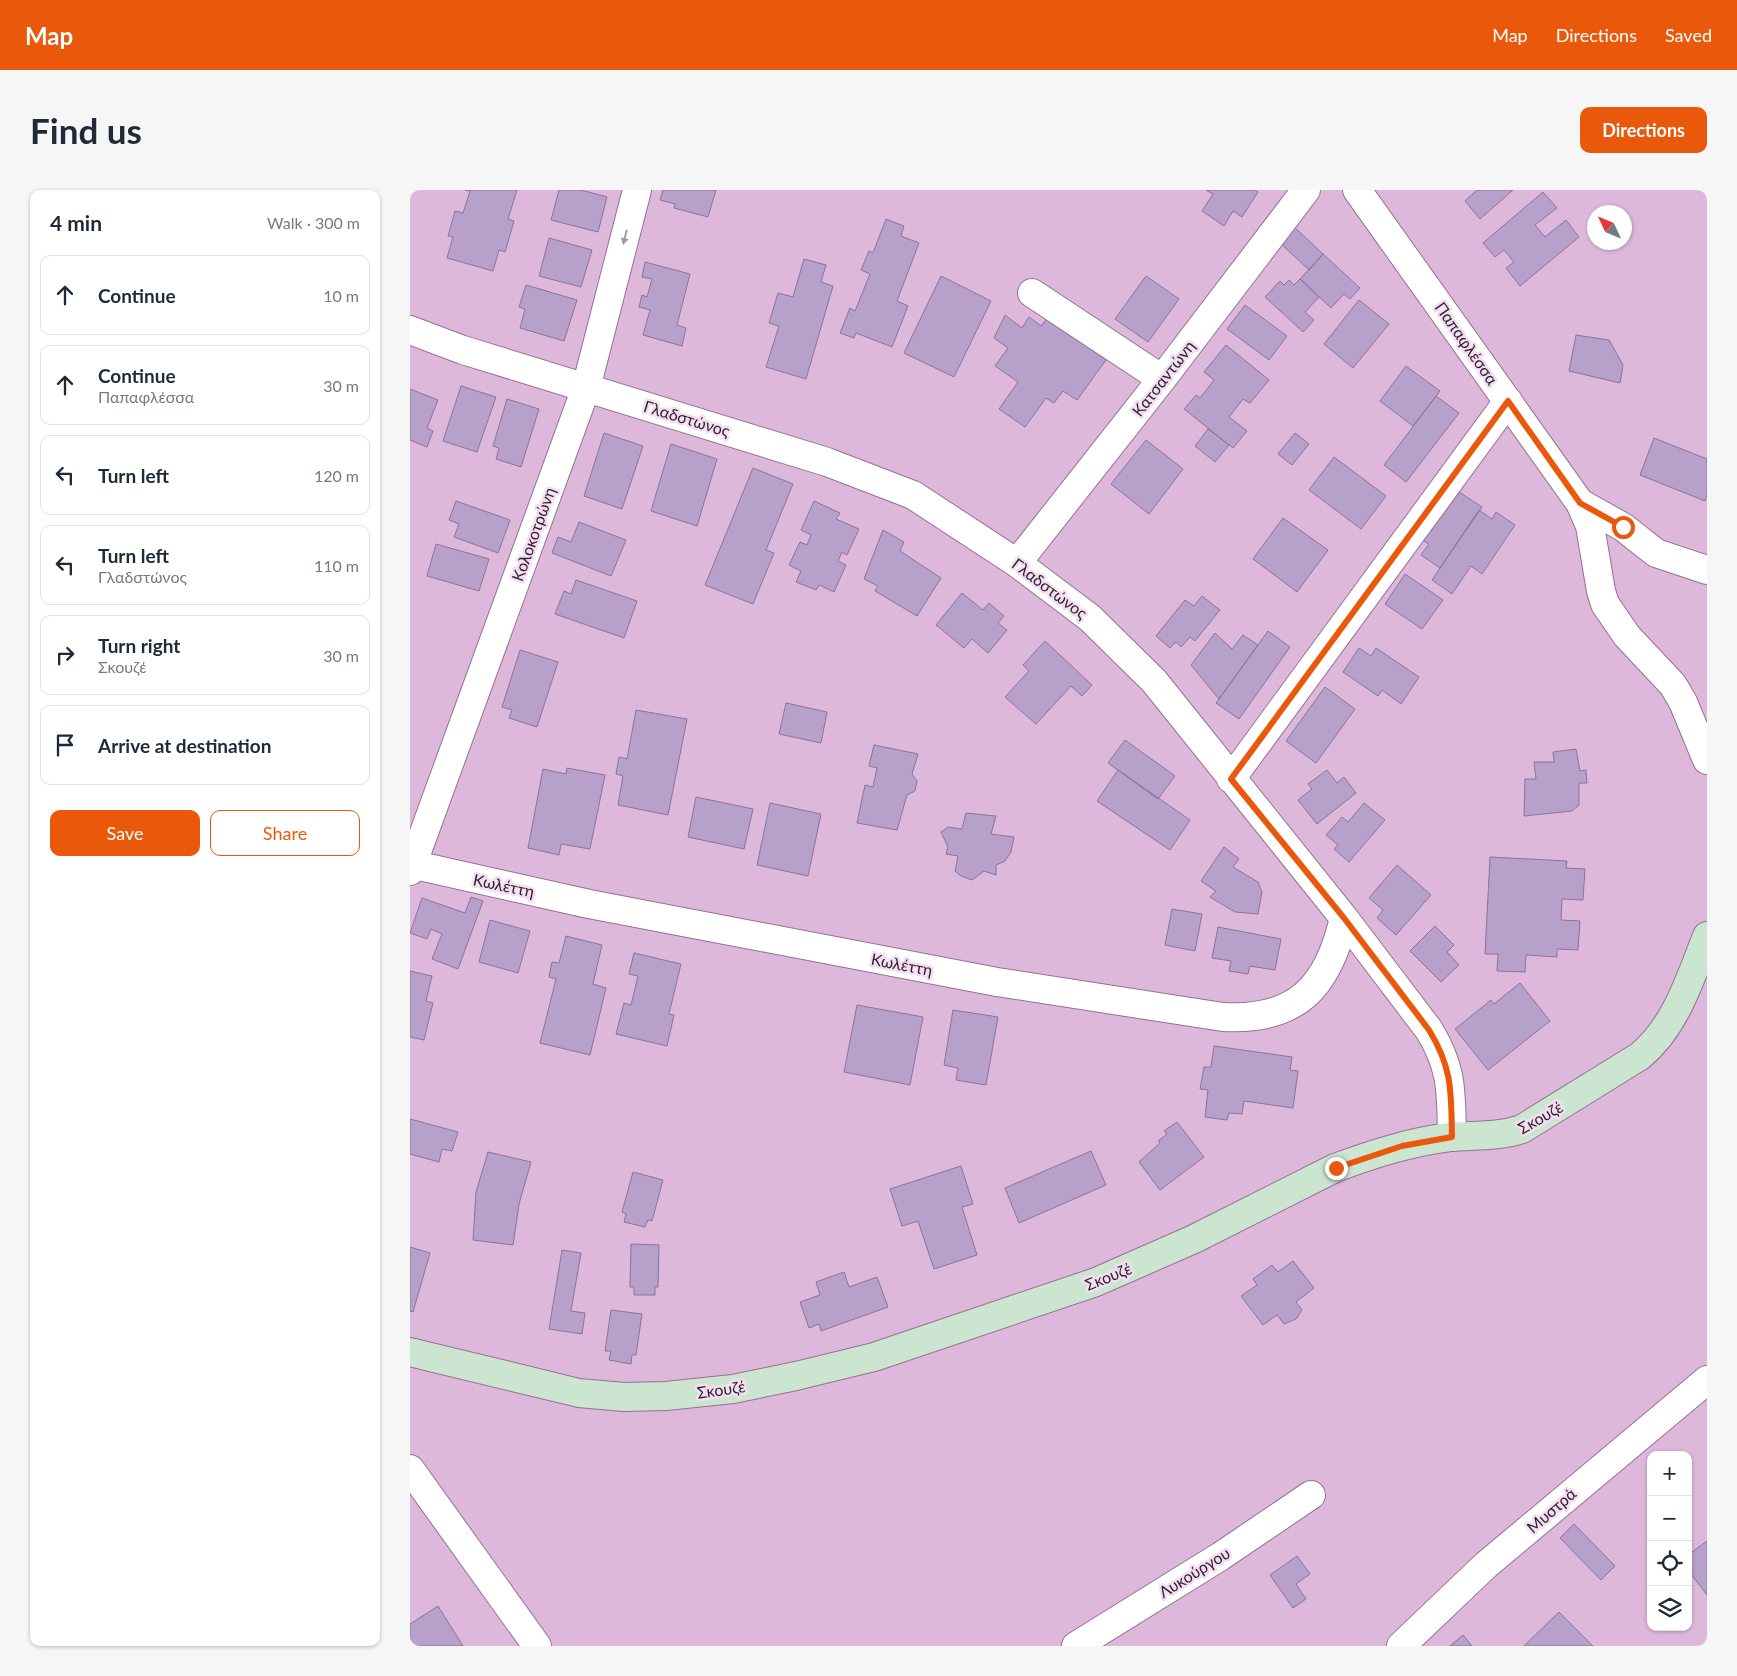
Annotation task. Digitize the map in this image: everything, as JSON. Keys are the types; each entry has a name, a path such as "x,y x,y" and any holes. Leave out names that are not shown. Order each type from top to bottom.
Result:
{"street":[{"name":"Κολοκοτρώνη","path":"411,867 586,388 637,190"},
{"name":"Κατσαντώνη","path":"1017,563 1162,380 1306,190"},
{"name":"Παπαφλέσσα","path":"1357,190 1580,503 1590,526 1605,604 1628,636 1673,685 1683,702 1707,760"},
{"path":"1032,293 1162,380"},
{"name":"Γλαδστώνος","path":"410,330 464,350 827,462 913,495 1017,563 1090,618 1154,681 1344,918 1441,1049 1448,1070 1451,1088 1452,1137"},
{"path":"1231,779 1508,401"},
{"path":"1580,503 1623,527 1656,554 1707,570"},
{"name":"Κωλέττη","path":"411,867 589,904 978,978 1223,1017 1245,1018 1274,1014 1300,998 1319,980 1331,962 1344,918"},
{"name":"Σκουζέ","path":"410,1352 579,1393 624,1397 666,1396 733,1389 874,1358 1096,1282 1194,1239 1336,1168 1402,1146 1452,1137 1507,1134 1522,1129 1640,1056 1652,1045 1671,1020 1707,936"},
{"name":"Μυστρά","path":"1401,1646 1486,1565 1707,1380"},
{"path":"410,1469 537,1646"},
{"name":"Λυκούργου","path":"1076,1646 1221,1556 1311,1495"}],"building":[{"path":"465,190 517,190 508,219 514,221 505,252 499,250 493,271 447,258 453,237 448,236 455,211 463,213 470,191"},
{"path":"559,190 581,190 607,197 598,232 551,220"},
{"path":"663,190 716,190 708,217 674,208 675,204 660,200"},
{"path":"1206,190 1255,190 1258,192 1242,217 1233,211 1224,226 1202,211 1213,194"},
{"path":"1477,190 1513,190 1480,219 1465,201"},
{"path":"1543,192 1557,208 1535,225 1545,237 1566,220 1579,237 1520,286 1506,268 1514,262 1504,250 1495,257 1483,243"},
{"path":"886,219 904,226 901,236 919,243 897,301 908,306 892,347 856,333 854,338 840,333 850,308 855,311 870,274 861,270 869,251 873,253"},
{"path":"1292,225 1323,254 1309,270 1278,241"},
{"path":"549,238 592,250 581,287 539,276"},
{"path":"1323,254 1360,288 1350,299 1344,294 1331,308 1300,279"},
{"path":"804,259 826,265 821,282 833,286 806,379 766,367 779,326 769,323 778,293 793,297"},
{"path":"645,262 690,274 677,325 686,328 682,346 643,335 650,310 639,307 642,295 647,297 652,279 642,277"},
{"path":"941,276 991,301 954,377 904,353"},
{"path":"1146,276 1179,299 1148,342 1115,319"},
{"path":"1300,279 1319,297 1305,312 1314,320 1303,332 1265,297 1280,281 1284,285 1289,280 1294,285"},
{"path":"526,285 577,300 564,341 520,328 525,309 519,307"},
{"path":"1359,300 1389,324 1353,368 1324,344"},
{"path":"1245,305 1287,336 1269,360 1227,329"},
{"path":"1005,315 1022,328 1029,317 1041,326 1048,317 1106,360 1077,400 1063,391 1054,403 1046,398 1025,427 999,409 1018,382 995,366 1008,348 994,338"},
{"path":"1576,335 1609,340 1623,365 1620,383 1569,371"},
{"path":"1226,345 1269,380 1250,403 1243,399 1229,417 1247,431 1233,448 1184,409 1196,395 1200,398 1214,380 1204,372"},
{"path":"1406,366 1440,391 1413,426 1380,401"},
{"path":"461,386 496,397 477,452 443,441"},
{"path":"410,389 438,400 427,428 433,431 427,447 410,440"},
{"path":"1436,396 1459,413 1406,482 1384,465"},
{"path":"507,399 539,409 521,467 496,459 499,448 493,446"},
{"path":"1208,429 1229,445 1215,462 1195,446"},
{"path":"604,433 643,446 622,509 584,496"},
{"path":"1295,433 1309,444 1292,465 1278,454"},
{"path":"1654,438 1707,459 1707,495 1705,501 1640,475"},
{"path":"1146,440 1183,469 1149,514 1111,484"},
{"path":"671,444 717,459 697,526 651,511"},
{"path":"1334,457 1386,496 1361,529 1309,490"},
{"path":"753,468 793,484 766,550 774,553 753,604 705,585"},
{"path":"1453,488 1482,507 1440,568 1421,555 1429,544 1419,538"},
{"path":"456,501 510,520 498,553 454,537 459,524 449,520"},
{"path":"814,501 840,513 836,519 859,529 847,555 842,552 838,561 846,565 834,592 819,585 816,590 796,582 801,571 789,565 800,542 807,545 811,535 801,530"},
{"path":"1479,510 1492,519 1496,512 1515,525 1482,574 1471,566 1452,594 1432,580"},
{"path":"1283,518 1328,550 1297,592 1253,559"},
{"path":"579,522 626,540 611,576 552,553 558,537 571,542"},
{"path":"883,530 904,542 900,551 941,578 917,616 875,591 878,586 864,579"},
{"path":"436,544 489,559 479,591 427,576"},
{"path":"1405,574 1443,600 1422,629 1385,604"},
{"path":"576,580 637,601 624,638 555,614 564,591 571,594"},
{"path":"962,593 983,610 989,603 1004,616 998,623 1007,630 988,653 972,639 964,648 936,625"},
{"path":"1202,596 1220,610 1195,641 1190,637 1181,647 1176,642 1170,648 1156,636 1185,600 1194,606"},
{"path":"1268,631 1290,647 1239,719 1216,703"},
{"path":"1215,633 1232,649 1243,635 1258,645 1219,699 1191,665"},
{"path":"1045,641 1092,685 1082,696 1071,686 1036,724 1005,697 1029,671 1023,665"},
{"path":"1359,648 1371,656 1376,648 1419,677 1401,704 1382,690 1378,696 1343,672"},
{"path":"520,650 558,662 537,727 509,718 512,710 502,707"},
{"path":"1325,687 1355,709 1316,763 1286,741"},
{"path":"786,703 827,712 821,743 779,734"},
{"path":"636,710 687,719 668,815 618,805 623,776 616,774 619,757 627,759"},
{"path":"1125,740 1175,776 1158,799 1108,763"},
{"path":"874,745 918,754 912,774 917,781 915,791 907,795 897,830 857,823 865,785 873,787 877,768 869,766"},
{"path":"1576,749 1580,771 1586,770 1587,783 1579,783 1579,805 1572,811 1524,816 1525,779 1536,779 1534,762 1554,762 1553,752"},
{"path":"567,768 605,775 590,849 561,844 559,855 528,848 543,769 566,774"},
{"path":"1118,770 1190,820 1170,850 1097,801"},
{"path":"1327,770 1337,783 1344,777 1356,793 1317,824 1298,800 1312,789 1308,784"},
{"path":"696,797 753,809 744,849 688,837"},
{"path":"770,803 821,814 808,876 757,865"},
{"path":"1364,803 1385,820 1349,862 1334,849 1338,845 1326,835 1342,817 1348,822"},
{"path":"966,813 996,816 991,834 1014,837 1011,852 1005,861 996,865 996,875 984,871 972,880 961,876 955,871 958,856 946,854 948,847 941,832 948,827 962,829"},
{"path":"1224,847 1239,859 1233,867 1258,882 1262,892 1258,914 1235,912 1210,897 1216,891 1201,881"},
{"path":"1490,857 1567,861 1566,868 1585,869 1583,900 1562,899 1561,920 1580,921 1578,950 1557,949 1557,957 1526,955 1525,972 1497,971 1498,954 1485,954"},
{"path":"1397,865 1431,895 1396,935 1377,918 1383,910 1369,898"},
{"path":"471,897 483,901 458,969 432,959 442,934 431,929 427,939 410,933 422,898 465,913"},
{"path":"1172,909 1202,914 1195,951 1165,945"},
{"path":"490,920 530,931 518,973 479,962"},
{"path":"1435,926 1454,945 1447,952 1459,965 1441,982 1410,951"},
{"path":"1218,927 1281,939 1275,970 1250,966 1248,974 1229,971 1231,961 1212,958"},
{"path":"566,936 602,945 593,984 606,988 590,1055 540,1043 556,979 549,977 552,962 559,963"},
{"path":"634,953 681,964 669,1014 674,1015 667,1046 616,1034 624,1003 631,1005 638,976 629,974"},
{"path":"410,971 432,976 426,1001 433,1003 424,1040 410,1037"},
{"path":"1520,983 1550,1021 1488,1070 1455,1029 1491,1000 1494,1004"},
{"path":"857,1005 923,1017 910,1085 844,1072"},
{"path":"953,1010 998,1017 986,1085 956,1080 958,1068 944,1065"},
{"path":"1214,1046 1292,1057 1290,1070 1298,1071 1293,1108 1244,1101 1242,1114 1229,1113 1227,1120 1205,1117 1208,1090 1200,1089 1204,1067 1211,1067"},
{"path":"410,1119 458,1132 452,1151 442,1149 439,1162 410,1154"},
{"path":"1177,1122 1204,1157 1160,1190 1139,1162 1160,1143 1158,1141 1167,1134 1164,1131"},
{"path":"1091,1151 1106,1185 1019,1223 1005,1188"},
{"path":"488,1152 531,1162 519,1204 513,1245 473,1240 476,1192"},
{"path":"961,1166 973,1204 962,1207 977,1255 934,1269 918,1221 902,1226 890,1189"},
{"path":"633,1172 663,1180 652,1221 648,1220 645,1227 624,1222 626,1214 622,1212"},
{"path":"631,1244 659,1245 658,1287 655,1287 655,1295 634,1295 634,1287 630,1287"},
{"path":"410,1247 430,1253 413,1312 410,1311"},
{"path":"562,1250 581,1253 571,1311 585,1313 582,1334 549,1329"},
{"path":"1293,1261 1314,1288 1296,1302 1302,1310 1296,1319 1284,1324 1277,1315 1263,1325 1241,1296 1257,1285 1253,1279 1272,1265 1278,1272"},
{"path":"844,1272 849,1287 877,1277 888,1307 821,1331 819,1324 809,1328 800,1302 820,1295 816,1282"},
{"path":"611,1310 642,1314 636,1355 632,1355 631,1364 609,1360 611,1351 605,1351"},
{"path":"1574,1524 1615,1566 1601,1580 1560,1538"},
{"path":"1707,1541 1707,1595 1692,1575 1692,1552"},
{"path":"1297,1556 1310,1574 1296,1584 1306,1599 1293,1608 1270,1575"},
{"path":"438,1606 463,1646 410,1646 410,1624"},
{"path":"1559,1612 1593,1646 1524,1646"},
{"path":"1463,1635 1472,1646 1450,1646"}],"route":[{"path":"1336,1168 1376,1153 1402,1146 1452,1137 1451,1088 1448,1070 1441,1049 1429,1030 1344,918 1231,779 1508,401 1580,503 1623,527"}]}
